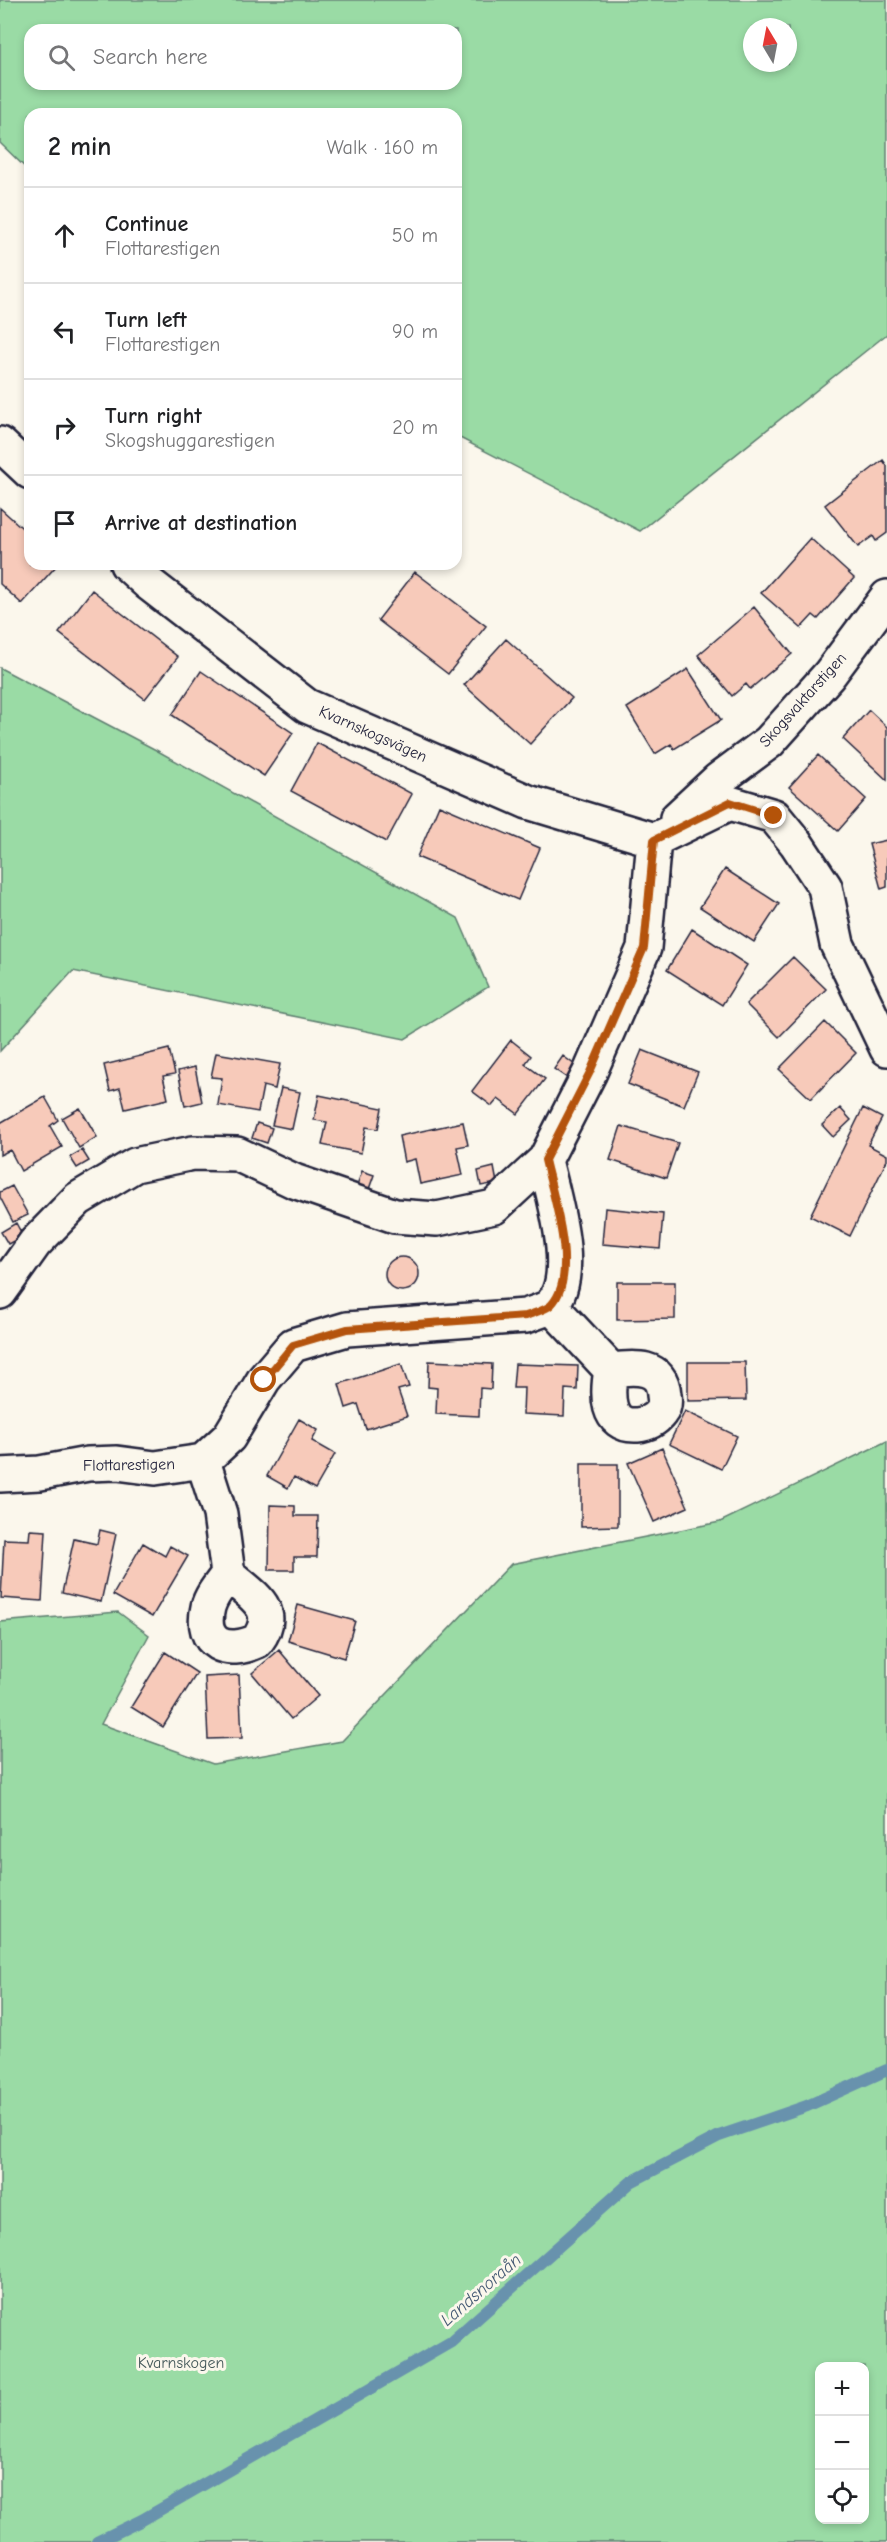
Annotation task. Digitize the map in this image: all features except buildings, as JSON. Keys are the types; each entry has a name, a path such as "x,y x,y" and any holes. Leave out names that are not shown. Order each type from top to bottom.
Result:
{"street":[{"path":"0,444 24,466"},
{"name":"Kvarnskogsvägen","path":"134,570 307,706 528,802 654,840"},
{"name":"Skogsvaktarstigen","path":"654,840 718,780 769,742 830,675 887,597"},
{"path":"0,1292 35,1243 78,1199 135,1165 193,1153 237,1154 294,1181 346,1201 395,1216 437,1219 494,1207 545,1160 590,1072 644,948 654,840 730,802 774,816 796,843 825,887 837,944 887,1049"},
{"path":"228,1574 220,1514 203,1461 229,1437 264,1380 293,1345 347,1329 526,1316 551,1306 563,1284 562,1233 545,1160"},
{"path":"551,1306 611,1370"},
{"name":"Flottarestigen","path":"0,1475 40,1473 88,1464 117,1463 155,1468 203,1461"}],"green space":[{"path":"0,0 887,0 887,334 640,531 462,439 462,108 24,108 24,166 0,143"},
{"path":"0,668 156,750 458,918 488,987 405,1039 73,971 0,1051"},
{"name":"Kvarnskogen","path":"887,1441 887,2542 0,2542 0,1622 118,1612 149,1635 101,1724 213,1764 342,1741 511,1564 720,1522"}],"waterway":[{"name":"Landsnoraån","path":"97,2542 142,2520 451,2342 631,2182 719,2136 807,2106 887,2070"}],"route":[{"path":"264,1380 293,1345 347,1329 417,1322 526,1316 551,1306 563,1284 562,1233 545,1160 590,1072 644,948 654,840 730,802 774,816"}]}
